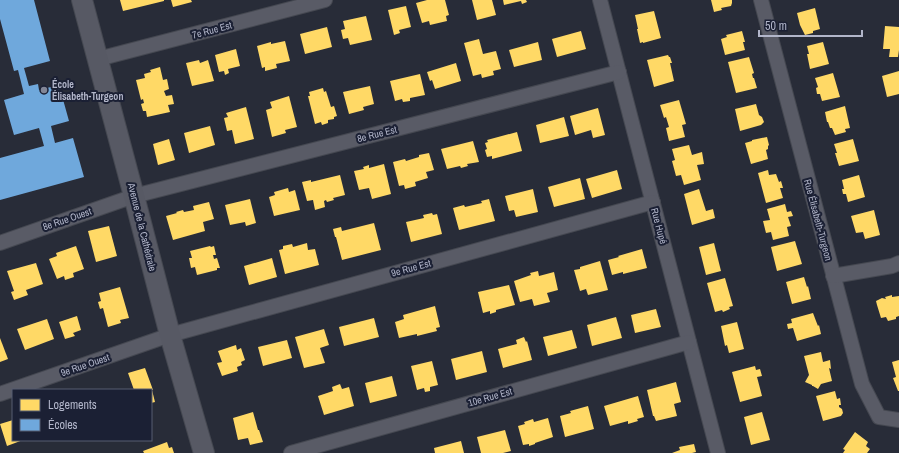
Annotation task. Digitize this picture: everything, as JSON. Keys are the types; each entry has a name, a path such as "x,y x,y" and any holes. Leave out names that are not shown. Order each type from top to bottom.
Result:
{"street":[{"name":"Avenue de la Cathédrale","path":"82,0 170,335 204,453"},
{"name":"7e Rue Est","path":"98,59 325,0"},
{"name":"Rue Hupé","path":"600,0 718,453"},
{"name":"Rue Élisabeth-Turgeon","path":"760,0 862,384 879,417 899,420"},
{"name":"8e Rue Est","path":"134,196 619,72"},
{"name":"8e Rue Ouest","path":"0,243 134,196"},
{"name":"9e Rue Est","path":"170,335 653,202"},
{"path":"833,276 892,266 899,263"},
{"name":"9e Rue Ouest","path":"14,389 170,335"},
{"name":"10e Rue Est","path":"291,453 689,342"},
{"name":"9e Rue Ouest","path":"0,394 12,390"}],"building: Logements":[{"path":"120,0 164,0 164,1 123,11"},
{"path":"171,0 191,0 192,2 173,7"},
{"path":"427,0 445,0 449,15 446,16 447,21 430,25 429,21 422,23 416,3"},
{"path":"472,0 492,0 496,15 477,20"},
{"path":"503,0 526,0 527,2 522,4 521,1 504,5"},
{"path":"711,0 732,0 732,3 731,6 721,8 722,10 714,12"},
{"path":"406,6 411,27 399,30 400,33 394,35 388,10"},
{"path":"815,8 820,29 805,35 800,25 797,13"},
{"path":"654,11 661,38 640,43 635,15"},
{"path":"366,16 372,40 350,45 348,38 343,39 341,30 345,29 343,21"},
{"path":"885,26 899,27 898,57 889,57 890,49 883,49"},
{"path":"327,27 332,47 305,54 300,34"},
{"path":"581,31 586,49 557,57 552,39"},
{"path":"742,31 745,42 743,42 745,50 725,55 721,39 727,37 726,35"},
{"path":"479,39 483,54 496,51 501,69 493,71 494,75 482,78 481,74 473,76 464,43"},
{"path":"285,41 290,61 276,64 277,68 265,71 265,67 262,68 257,46 271,42 271,44"},
{"path":"538,42 542,60 514,67 509,50"},
{"path":"823,42 829,64 810,69 807,46"},
{"path":"236,49 240,66 228,69 229,73 225,75 224,71 219,72 215,55"},
{"path":"668,55 672,63 670,63 674,81 654,87 647,60"},
{"path":"749,57 754,73 752,74 753,78 757,88 736,93 728,62"},
{"path":"199,60 200,63 208,60 214,81 192,86 186,63"},
{"path":"456,63 461,81 435,89 427,72"},
{"path":"160,67 163,80 167,79 169,89 164,91 166,96 172,95 174,104 168,105 170,112 147,117 146,111 143,111 141,104 144,103 143,99 141,100 136,80 145,78 144,74 151,72 150,70"},
{"path":"899,71 899,94 887,97 882,76"},
{"path":"833,73 840,97 822,101 820,94 817,94 816,88 818,87 815,78"},
{"path":"420,74 425,95 410,98 410,101 403,102 402,99 395,101 390,81"},
{"path":"370,86 374,104 363,107 364,110 349,114 343,92"},
{"path":"323,88 324,92 326,91 331,107 334,106 337,116 334,117 334,119 328,120 328,123 322,125 321,122 315,124 308,96 310,96 309,92"},
{"path":"289,96 297,127 285,130 286,133 272,137 266,110 272,108 270,102"},
{"path":"679,100 686,124 682,125 685,137 669,141 666,128 669,127 666,117 664,118 660,105"},
{"path":"756,104 759,115 762,117 764,122 761,125 740,131 735,109"},
{"path":"845,106 850,128 845,129 846,132 835,135 827,122 825,112"},
{"path":"246,107 254,139 235,144 232,130 227,131 224,118 228,117 226,113"},
{"path":"598,108 605,135 593,138 591,130 575,135 570,116"},
{"path":"564,117 569,136 540,143 536,125"},
{"path":"210,126 215,145 189,153 184,133"},
{"path":"517,132 522,151 492,159 492,156 487,157 485,143 488,142 487,140"},
{"path":"767,137 769,145 768,149 766,150 768,159 751,164 745,143"},
{"path":"169,139 175,160 158,165 153,144"},
{"path":"853,139 859,161 839,166 834,144"},
{"path":"473,141 479,162 467,164 468,166 461,168 460,166 447,169 441,149"},
{"path":"689,145 692,155 702,152 704,164 697,165 701,180 684,185 681,175 676,176 672,161 675,160 672,149"},
{"path":"429,153 434,170 426,172 428,178 415,182 416,186 405,189 404,185 399,186 393,162 405,159 406,161 419,157 419,155"},
{"path":"384,164 391,194 372,199 369,188 359,190 354,171 364,169 363,167 369,165 369,168"},
{"path":"617,170 622,189 592,198 586,179"},
{"path":"768,170 769,175 776,174 779,182 781,181 783,188 780,188 783,198 766,203 758,173"},
{"path":"340,175 345,195 333,198 334,200 327,202 326,200 324,201 325,207 315,210 313,200 307,201 302,182 311,180 311,182"},
{"path":"859,175 865,197 848,202 846,194 843,194 842,189 844,189 842,180"},
{"path":"580,178 585,199 554,207 548,187"},
{"path":"288,188 289,192 295,190 300,210 274,216 269,197 275,195 274,192"},
{"path":"533,189 538,212 516,217 514,210 509,211 505,196"},
{"path":"699,189 706,211 713,209 715,218 692,225 684,194"},
{"path":"250,199 256,223 246,226 245,222 230,225 225,205"},
{"path":"489,199 495,221 459,230 453,208 482,203 481,201"},
{"path":"209,202 214,219 203,222 205,231 173,240 166,216 183,210 184,212 194,210 193,206"},
{"path":"785,204 787,212 791,211 793,216 788,217 791,226 787,227 789,236 773,240 771,232 766,233 763,221 770,220 767,209"},
{"path":"874,210 880,235 865,239 863,232 856,233 851,216"},
{"path":"432,213 433,215 437,214 442,234 411,242 406,222 424,218 423,215"},
{"path":"374,223 381,250 342,260 333,229 341,227 342,231"},
{"path":"109,226 117,256 96,262 88,231"},
{"path":"795,241 802,264 777,271 771,247"},
{"path":"307,243 308,250 315,249 319,265 285,274 279,250 283,249 283,246 292,244 293,247"},
{"path":"714,243 721,271 706,275 699,247"},
{"path":"76,246 84,269 73,273 74,277 65,280 64,276 57,279 49,259 57,256 56,253"},
{"path":"214,246 216,255 213,255 214,259 217,258 220,268 197,275 195,267 191,268 189,258 192,258 190,251"},
{"path":"642,249 647,268 612,275 608,260"},
{"path":"272,258 277,277 249,285 244,266"},
{"path":"600,261 608,290 588,295 586,289 580,291 574,270"},
{"path":"36,263 43,284 26,290 28,295 14,300 11,292 14,291 7,271"},
{"path":"538,271 539,276 554,272 558,290 547,293 550,302 534,306 532,299 520,302 514,281 531,275 530,273"},
{"path":"804,277 811,299 792,304 786,282"},
{"path":"725,278 733,306 729,307 730,309 723,312 722,310 715,312 707,283"},
{"path":"509,285 515,305 496,310 496,312 490,314 490,311 483,313 478,292"},
{"path":"120,287 129,318 120,320 121,323 108,327 103,308 100,309 98,302 101,301 99,293"},
{"path":"892,295 892,297 899,296 899,316 896,317 896,319 888,321 886,317 881,318 876,301 882,298 886,299 885,297"},
{"path":"435,306 440,327 436,328 437,331 417,336 417,334 399,338 395,322 404,319 403,315"},
{"path":"656,309 661,327 635,333 631,315"},
{"path":"813,313 818,326 819,325 821,334 797,341 793,328 788,329 787,324 792,323 791,319"},
{"path":"77,316 81,330 73,333 75,336 65,339 59,322"},
{"path":"616,317 622,338 592,346 587,325"},
{"path":"374,318 379,337 344,346 339,327"},
{"path":"47,319 54,339 25,350 17,329"},
{"path":"737,322 744,349 729,353 727,345 725,346 721,326"},
{"path":"324,329 329,345 320,348 325,363 304,368 295,337"},
{"path":"572,330 577,348 548,356 543,337"},
{"path":"524,337 526,342 527,341 532,360 503,368 498,349 517,344 516,340"},
{"path":"0,338 8,359 0,362"},
{"path":"287,340 292,358 263,366 258,347"},
{"path":"236,345 237,350 241,348 245,360 241,362 242,365 237,367 238,371 222,376 217,363 222,362 218,351"},
{"path":"482,351 487,372 456,380 451,359"},
{"path":"821,352 823,362 830,360 831,369 829,368 832,381 821,384 818,389 805,382 809,375 804,356"},
{"path":"899,360 898,391 893,378 896,377 892,362"},
{"path":"432,361 438,385 430,387 430,391 425,392 424,388 417,390 411,366"},
{"path":"755,366 756,370 760,369 762,376 757,377 762,396 740,402 732,372"},
{"path":"145,368 153,390 134,389 128,373"},
{"path":"392,376 397,396 370,403 365,383"},
{"path":"676,382 681,402 674,404 677,416 656,421 653,416 647,390"},
{"path":"340,384 342,389 349,387 354,406 324,415 318,396 333,391 332,387"},
{"path":"152,390 155,402 152,403"},
{"path":"835,391 837,399 840,398 841,405 839,405 839,407 842,409 843,413 841,416 823,421 816,396"},
{"path":"638,396 644,417 637,419 638,421 628,424 628,421 610,426 604,406"},
{"path":"588,406 594,429 565,437 560,416 571,413 570,411"},
{"path":"253,412 263,442 250,445 248,438 238,440 233,418"},
{"path":"762,412 770,440 751,445 744,417"},
{"path":"548,418 553,437 529,446 529,444 523,445 518,426 533,419 534,422"},
{"path":"12,420 12,441 20,441 7,446 0,424"},
{"path":"505,430 511,451 503,453 481,453 477,437"},
{"path":"855,432 868,442 866,446 870,449 867,453 843,453 845,450 843,449"},
{"path":"461,441 464,453 435,453 434,448"},
{"path":"167,442 169,448 172,447 174,453 144,453 143,451"},
{"path":"694,444 696,452 672,453 680,450 679,447"}],"building: Écoles":[{"path":"0,0 34,0 50,61 24,68 29,86 38,84 39,90 59,85 69,121 51,126 55,143 73,138 84,177 0,200 0,158 44,146 39,128 14,135 4,100 24,94 18,70 14,71 0,19"}],"place":[{"name":"École Élisabeth-Turgeon","path":"44,90"}]}
